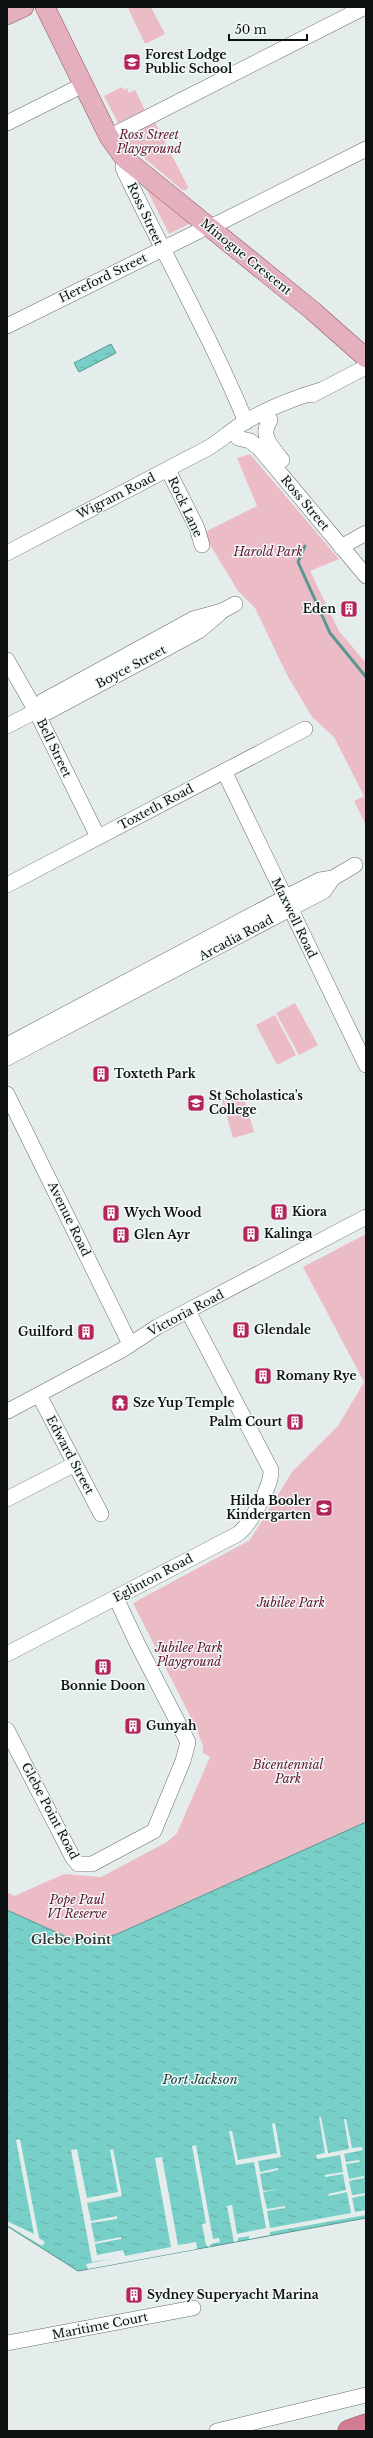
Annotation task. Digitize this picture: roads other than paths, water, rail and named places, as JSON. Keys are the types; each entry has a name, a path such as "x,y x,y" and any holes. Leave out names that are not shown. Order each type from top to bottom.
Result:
{"highway":[{"path":"349,2431 366,2425"}],"main road":[{"path":"7,15 24,7"},
{"name":"Ross Street","path":"45,7 109,137 124,158"},
{"name":"Minogue Crescent","path":"124,158 203,229 313,311 366,358"}],"street":[{"path":"109,137 365,7"},
{"path":"7,123 83,85"},
{"name":"Hereford Street","path":"7,326 203,229 219,223 366,149"},
{"name":"Ross Street","path":"124,158 123,168 221,365 246,422"},
{"name":"Wigram Road","path":"7,553 231,438 270,420 321,390 366,367"},
{"name":"Wigram Road","path":"231,438 233,430 246,422 282,403 321,390"},
{"name":"Ross Street","path":"270,420 265,431 267,440 346,544 366,576"},
{"name":"Ross Street","path":"231,438 250,441 259,448 346,544 366,561"},
{"name":"Rock Lane","path":"168,470 197,528 202,545"},
{"path":"346,544 366,534"},
{"name":"Boyce Street","path":"7,726 36,710 43,701 193,619 229,608"},
{"name":"Bell Street","path":"7,660 36,710 98,837"},
{"name":"Toxteth Road","path":"7,886 305,729"},
{"name":"Maxwell Road","path":"224,771 366,1065"},
{"name":"Arcadia Road","path":"7,1058 67,1020 287,904 324,891 333,878 354,865"},
{"name":"Arcadia Road","path":"7,1045 67,1020"},
{"name":"Avenue Road","path":"7,1094 130,1344"},
{"name":"Victoria Road","path":"8,1410 39,1395 188,1311 366,1217"},
{"name":"Eglinton Road","path":"7,1654 241,1532 249,1521 271,1476 269,1464 188,1311"},
{"name":"Edward Street","path":"39,1395 101,1514"},
{"path":"7,1499 75,1464"},
{"name":"Glebe Point Road","path":"7,1730 74,1860 78,1864 86,1866 154,1831 188,1749 188,1742 138,1645 116,1598"},
{"name":"Maritime Court","path":"7,2343 193,2308"},
{"path":"217,2431 366,2395"}],"water":[{"path":"111,344 116,353 79,372 74,363"},
{"name":"Port Jackson","path":"366,1822 366,2218 78,2271 7,2226 7,1910 71,1939 115,1935"}],"waterway":[{"path":"305,546 298,562 330,633 366,677"}],"place":[{"name":"Forest Lodge Public School","path":"132,62"},
{"name":"Eden","path":"349,609"},
{"name":"Toxteth Park","path":"101,1074"},
{"name":"St Scholastica's College","path":"196,1103"},
{"name":"Kiora","path":"279,1212"},
{"name":"Wych Wood","path":"111,1213"},
{"name":"Kalinga","path":"251,1234"},
{"name":"Glen Ayr","path":"121,1235"},
{"name":"Glendale","path":"241,1330"},
{"name":"Guilford","path":"86,1332"},
{"name":"Romany Rye","path":"263,1376"},
{"name":"Sze Yup Temple","path":"120,1403"},
{"name":"Palm Court","path":"295,1422"},
{"name":"Hilda Booler Kindergarten","path":"324,1508"},
{"name":"Bonnie Doon","path":"103,1667"},
{"name":"Gunyah","path":"133,1726"},
{"name":"Sydney Superyacht Marina","path":"134,2295"}],"district":[{"name":"Glebe Point","path":"71,1939"}],"park label":[{"name":"Ross Street Playground","path":"149,142"},
{"name":"Harold Park","path":"268,552"},
{"name":"Jubilee Park","path":"291,1603"},
{"name":"Jubilee Park Playground","path":"189,1655"},
{"name":"Bicentennial Park","path":"288,1772"},
{"name":"Pope Paul VI Reserve","path":"77,1907"}]}
